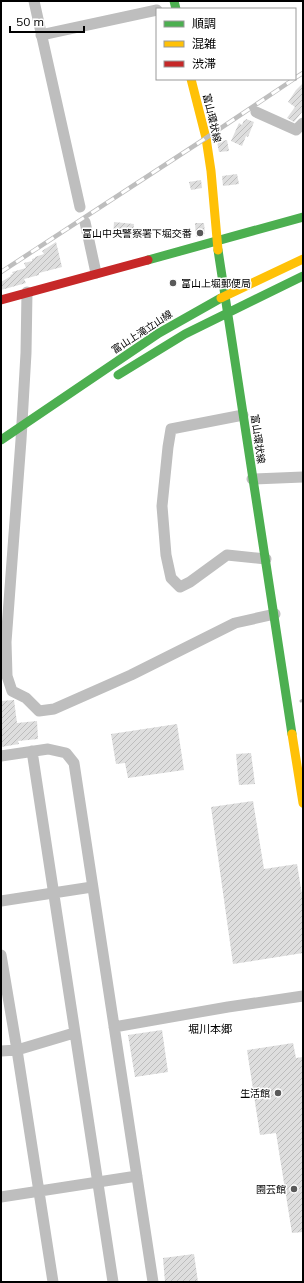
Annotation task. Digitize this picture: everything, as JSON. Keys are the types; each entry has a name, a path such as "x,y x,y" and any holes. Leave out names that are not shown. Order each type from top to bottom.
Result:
{"main road":[{"name":"富山環状線","path":"191,80 206,138 217,241 252,479 275,614 298,732 303,803"},
{"path":"1,300 303,217"},
{"name":"富山上滝立山線","path":"1,440 159,333 225,296 303,259"},
{"path":"112,379 145,357 228,312 303,276"},
{"path":"11,447 34,431"}],"street":[{"path":"34,1 80,207"},
{"path":"165,8 175,5"},
{"path":"41,35 156,10"},
{"path":"256,112 296,130 303,123"},
{"path":"85,222 96,273"},
{"path":"27,292 26,353 21,440 5,608 7,676 12,691 26,698 39,711 54,709 131,675 235,623 275,614"},
{"path":"243,415 172,430 168,447 162,506 166,555 171,578 180,587 190,582 227,555 266,559"},
{"path":"252,479 303,477"},
{"path":"1,756 48,749 66,753 74,763 153,1282"},
{"path":"32,752 113,1282"},
{"path":"1,901 92,887"},
{"path":"1,955 53,1282"},
{"path":"114,1027 228,1007 303,996"},
{"path":"1,1051 17,1050 74,1033"},
{"path":"1,1198 137,1176"}],"building":[{"path":"303,83 303,113 302,112 294,122 287,118 295,107 288,102"},
{"path":"246,119 254,122 248,137 246,136 242,146 231,141 239,123 242,125"},
{"path":"227,140 229,151 219,152 217,142"},
{"path":"237,174 239,184 223,186 222,176"},
{"path":"201,180 202,188 191,190 189,182"},
{"path":"114,222 134,224 132,239 113,237"},
{"name":"富山中央警察署下堀交番","path":"195,223 204,223 205,234 196,237"},
{"path":"56,242 62,267 39,273 39,275 24,279 26,283 1,290 1,282 11,276 10,275 13,274 12,272 26,268 24,263 32,261 35,257 44,254 42,251"},
{"path":"14,700 17,723 37,721 38,739 18,741 19,744 1,747 1,701"},
{"path":"177,724 184,770 128,778 125,763 116,764 111,734"},
{"path":"251,753 255,784 239,785 236,754"},
{"path":"253,801 264,869 297,864 303,901 303,953 233,964 211,807"},
{"path":"162,1030 168,1072 135,1077 128,1035"},
{"name":"生活館","path":"293,1043 296,1058 303,1057 303,1232 292,1233 276,1133 260,1135 247,1050"},
{"path":"194,1254 198,1282 165,1282 163,1258"}],"railway":[{"path":"296,77 303,73"},
{"path":"1,272 293,80"}],"traffic: fast":[{"path":"174,1 176,8"},
{"path":"148,260 303,217"},
{"path":"218,250 292,734"},
{"path":"118,375 185,334 303,276"},
{"path":"1,440 159,333 221,298"}],"traffic: slow":[{"path":"191,80 206,138 211,171 218,250"},
{"path":"221,298 303,259"},
{"path":"292,734 303,803"}],"traffic: jam":[{"path":"1,300 148,260"}],"place":[{"name":"富山中央警察署下堀交番","path":"200,233"},
{"name":"富山上堀郵便局","path":"173,283"},
{"name":"生活館","path":"278,1093"},
{"name":"園芸館","path":"294,1189"}],"district":[{"name":"堀川本郷","path":"210,1029"}]}
